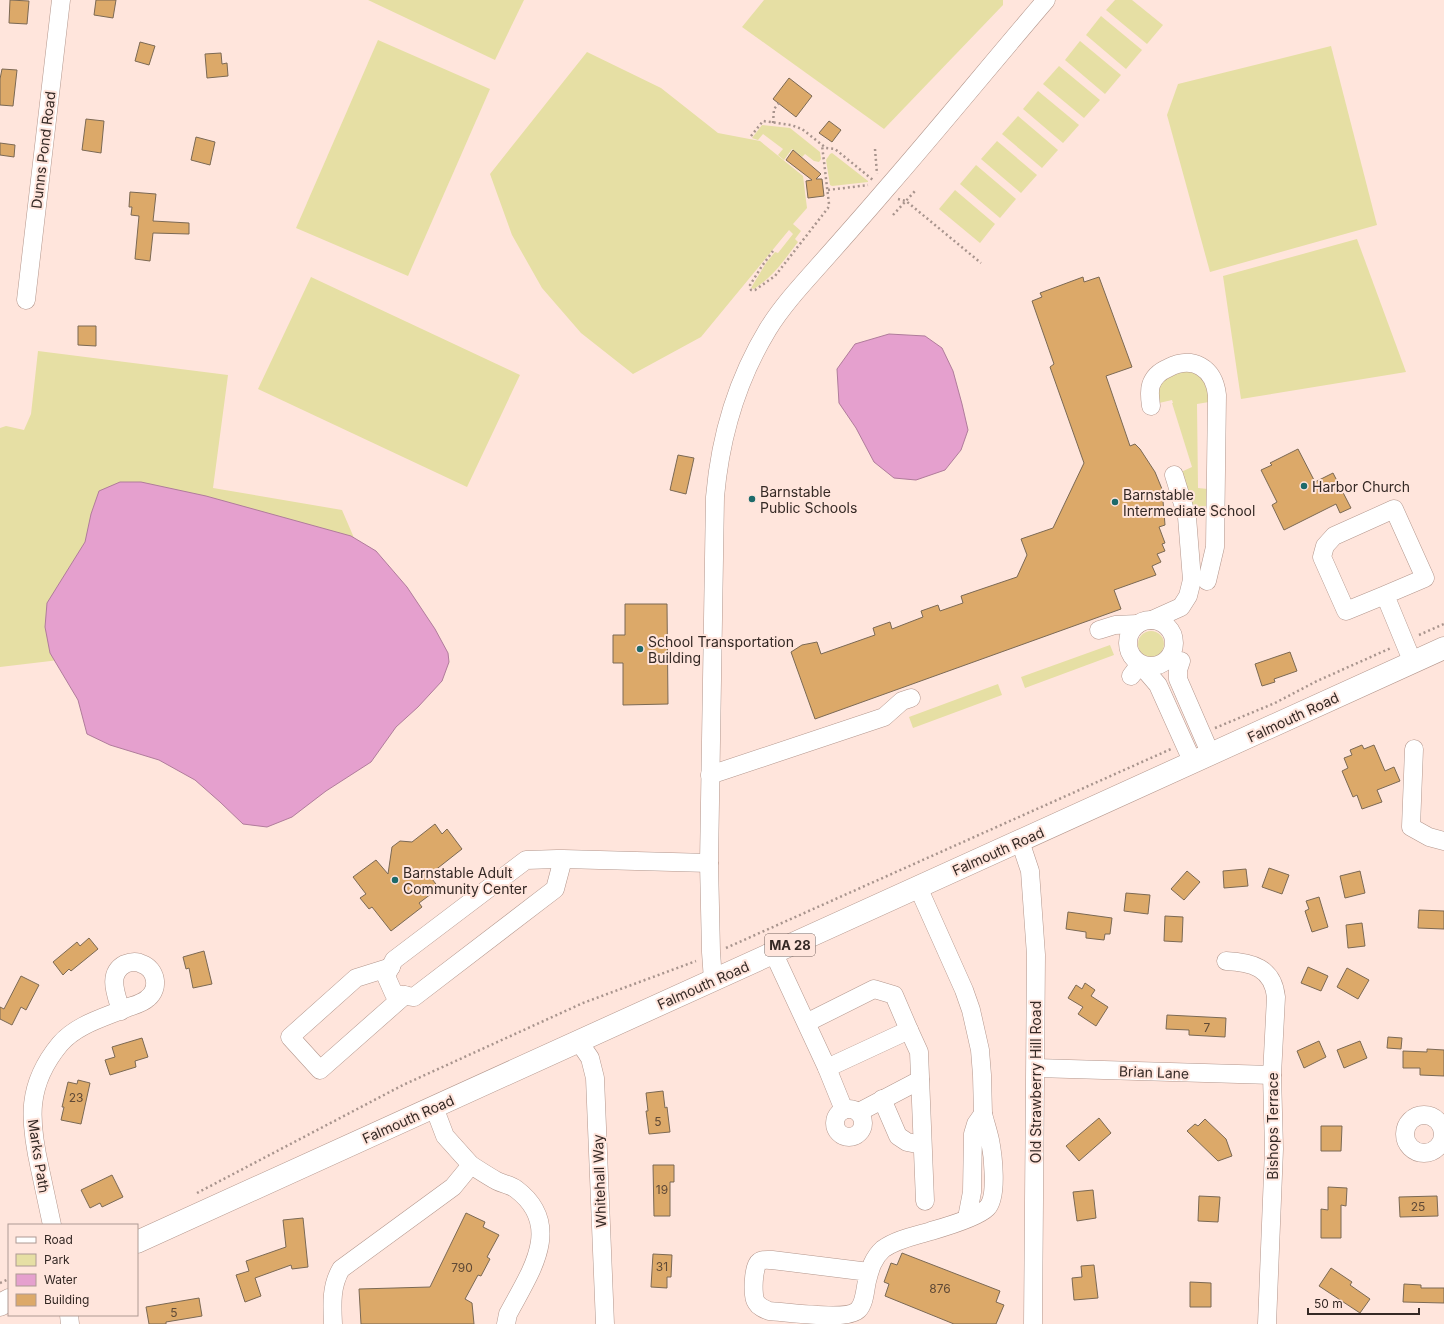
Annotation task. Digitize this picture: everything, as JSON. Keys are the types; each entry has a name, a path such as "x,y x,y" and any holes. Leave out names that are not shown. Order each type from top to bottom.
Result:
{"main road":[{"name":"Falmouth Road","path":"138,1242 713,980 774,954 1444,648"}],"street":[{"name":"Dunns Pond Road","path":"26,300 61,0"},
{"path":"713,980 709,863 715,497 722,446 734,404 743,379 767,330 785,304 886,190 1046,0"},
{"path":"1151,406 1150,395 1154,378 1172,366 1186,363 1199,365 1208,372 1214,380 1217,395 1215,547 1207,581"},
{"path":"1135,670 1134,659 1129,652 1127,644 1128,637 1132,630 1145,622 1181,607 1188,596 1192,580 1187,517 1174,475"},
{"path":"1394,509 1425,578 1385,595 1346,611 1322,557 1325,546 1334,536 1394,509"},
{"path":"1385,595 1413,663"},
{"path":"1099,630 1115,625 1145,622 1159,621 1166,625 1173,637 1180,665 1178,679 1202,734 1202,759"},
{"path":"1135,670 1163,663 1172,652 1174,645"},
{"path":"1135,670 1158,685 1184,742 1202,759"},
{"path":"710,775 884,717 902,701 911,698"},
{"path":"1414,749 1411,827 1429,837 1444,841"},
{"name":"Old Strawberry Hill Road","path":"1020,841 1030,870 1036,955 1033,1324"},
{"path":"563,859 555,890 414,997 394,994 386,976 394,960 526,860 563,859 709,863"},
{"path":"869,1272 764,1260 759,1262 756,1267 753,1291 755,1301 761,1308 769,1311 828,1316 850,1314 858,1311 861,1305 871,1264 883,1250 906,1237 946,1227 967,1218 972,1192 973,1134 976,1124 983,1114 980,1050 971,1010 964,990 918,887"},
{"path":"774,954 827,1068 852,1111 882,1099 920,1080"},
{"name":"Bishops Terrace","path":"1226,961 1247,964 1259,968 1271,979 1275,988 1276,997 1272,1075 1274,1149 1267,1324"},
{"path":"390,967 356,978 290,1037 320,1070 405,996"},
{"path":"806,1023 874,989 894,995 919,1052 925,1201"},
{"name":"Marks Path","path":"52,1224 32,1129 33,1105 39,1078 54,1052 71,1034 84,1026 121,1011"},
{"path":"827,1068 909,1030"},
{"name":"Whitehall Way","path":"579,1042 590,1058 595,1078 605,1324"},
{"name":"Brian Lane","path":"1036,1068 1272,1075"},
{"path":"882,1099 898,1136 907,1142 922,1145"},
{"path":"434,1107 445,1136 471,1165 498,1181 516,1189 529,1202 536,1213 540,1226 541,1242 536,1259 508,1314 506,1324"},
{"path":"333,1324 332,1293 336,1278 341,1269 453,1187 471,1165"}],"path":[{"path":"773,123 774,109 779,103"},
{"path":"751,136 763,121 791,125 802,129 826,148 835,149 879,184"},
{"path":"773,251 750,285 751,290 755,290 774,276 827,210 829,204 828,190 822,145"},
{"path":"874,149 878,179"},
{"path":"828,190 874,185"},
{"path":"893,215 915,191"},
{"path":"906,201 981,263"},
{"path":"1202,734 1275,703 1317,681 1444,624"},
{"path":"194,1194 403,1085 583,1003 711,954 1184,742"}],"green space":[{"path":"368,0 524,0 495,60"},
{"path":"764,0 1003,0 1003,5 884,129 742,27"},
{"path":"1115,0 1132,0 1163,25 1147,44 1106,10"},
{"path":"1101,16 1142,50 1126,69 1086,35"},
{"path":"378,40 490,89 408,276 296,228"},
{"path":"1080,41 1121,75 1105,94 1065,60"},
{"path":"1331,46 1377,225 1210,272 1167,115 1178,84"},
{"path":"587,52 661,88 718,133 760,141 803,176 807,208 793,224 801,231 795,239 798,242 778,267 761,284 754,289 751,288 766,263 775,252 778,253 793,234 789,230 701,337 633,374 581,333 542,288 512,235 490,174"},
{"path":"1059,66 1100,100 1084,118 1043,84"},
{"path":"1038,91 1079,125 1063,143 1023,109"},
{"path":"1018,116 1058,150 1042,168 1002,134"},
{"path":"762,125 790,128 820,152 821,159 819,162 814,161 805,154 802,157 792,149 784,160 778,155 783,149 763,134 758,140 752,138"},
{"path":"997,141 1037,175 1021,193 981,159"},
{"path":"832,153 868,182 830,185 826,160"},
{"path":"976,165 1016,199 1000,218 960,184"},
{"path":"955,190 995,224 980,243 939,209"},
{"path":"1357,239 1406,372 1241,399 1223,276"},
{"path":"311,277 520,375 467,487 258,389"},
{"path":"38,351 228,375 213,488 342,510 423,698 93,656 0,667 0,428 6,426 24,430 31,414"},
{"path":"1180,371 1198,373 1208,385 1209,402 1197,404 1198,488 1208,489 1208,505 1202,507 1195,507 1192,505 1181,472 1192,467 1172,400 1159,403 1160,385 1165,379"},
{"path":"1151,631 1160,635 1164,644 1160,653 1151,657 1142,653 1138,644 1142,635"},
{"path":"1110,645 1114,655 1025,688 1021,677"},
{"path":"998,684 1002,695 913,728 909,717"}],"water":[{"path":"889,334 925,336 942,348 953,371 968,430 961,450 945,470 916,480 894,478 874,462 856,428 839,403 837,369 855,344"},
{"path":"120,482 141,482 206,496 351,536 376,551 407,587 435,629 448,653 449,662 442,681 418,707 396,727 371,762 326,791 292,817 267,827 243,824 195,780 159,760 110,745 87,734 78,700 50,653 45,627 47,603 85,542 91,514 99,491"}],"building":[{"path":"10,0 29,1 27,24 9,23"},
{"path":"96,0 116,0 113,18 94,15"},
{"path":"140,42 155,46 149,65 135,61"},
{"path":"221,53 222,64 227,63 228,76 207,78 205,54"},
{"path":"2,69 17,70 13,106 0,105 0,79"},
{"path":"789,78 812,96 796,117 773,99"},
{"path":"86,119 104,121 101,153 82,150"},
{"path":"829,121 841,130 832,142 819,133"},
{"path":"196,137 215,142 210,165 191,160"},
{"path":"0,143 15,145 14,157 0,155"},
{"path":"793,150 821,174 816,179 822,179 824,196 808,198 806,181 812,180 786,160"},
{"path":"130,192 156,194 153,221 189,223 189,234 153,233 150,261 135,259 139,216 131,215 132,207 129,207"},
{"name":"Barnstable Intermediate School","path":"1083,277 1084,282 1099,277 1132,367 1106,376 1130,446 1135,444 1140,449 1155,472 1162,489 1165,525 1159,527 1165,543 1162,544 1165,551 1157,554 1161,562 1152,566 1156,575 1114,590 1121,609 815,719 791,652 802,645 817,642 821,654 875,635 873,628 890,622 892,629 923,617 921,611 938,605 940,611 963,603 961,596 1017,577 1027,555 1021,539 1053,528 1084,463 1050,367 1054,364 1032,301 1042,297 1040,293"},
{"path":"78,326 96,326 96,346 78,345"},
{"name":"Harbor Church","path":"1298,449 1315,482 1333,473 1351,508 1340,513 1336,504 1284,530 1272,505 1277,502 1261,470 1272,465 1270,463"},
{"path":"678,455 694,458 686,494 670,490"},
{"name":"School Transportation Building","path":"625,604 667,604 668,704 623,705 623,663 613,663 613,635 625,635"},
{"path":"1290,652 1297,671 1274,679 1275,682 1262,686 1255,664"},
{"path":"1362,745 1364,749 1374,745 1385,771 1394,767 1400,781 1377,790 1382,802 1362,809 1357,795 1353,797 1342,771 1348,768 1344,758 1352,755 1350,750"},
{"name":"Barnstable Adult Community Center","path":"435,824 442,834 447,829 462,849 429,875 439,888 419,903 422,907 391,931 372,907 369,909 360,898 366,894 353,877 376,860 388,874 392,847 400,841 412,842"},
{"path":"1269,868 1289,875 1282,894 1262,887"},
{"path":"1246,869 1248,886 1224,888 1223,871"},
{"path":"1187,871 1200,882 1184,900 1171,889"},
{"path":"1360,871 1365,893 1345,898 1340,876"},
{"path":"1126,893 1150,895 1148,914 1124,911"},
{"path":"1319,897 1328,927 1312,932 1305,911 1309,909 1306,901"},
{"path":"1419,910 1444,911 1444,929 1418,928"},
{"path":"1068,912 1112,918 1110,934 1105,934 1104,940 1086,938 1086,932 1066,929"},
{"path":"1165,916 1183,917 1182,942 1164,941"},
{"path":"1362,923 1365,946 1348,948 1346,925"},
{"path":"89,938 98,949 71,971 69,969 63,975 53,962 77,942 80,946"},
{"path":"204,951 212,984 193,988 189,968 186,969 183,957"},
{"path":"1308,967 1328,976 1321,991 1301,983"},
{"path":"1347,968 1369,980 1358,999 1337,987"},
{"path":"21,976 39,985 26,1010 21,1007 12,1025 0,1019 0,1007 4,1009"},
{"path":"1085,983 1095,990 1091,996 1108,1007 1096,1026 1078,1014 1083,1007 1068,998 1076,985 1082,989"},
{"path":"1167,1015 1226,1018 1225,1037 1189,1035 1189,1030 1166,1029"},
{"path":"1388,1037 1402,1038 1401,1049 1387,1048"},
{"path":"142,1038 148,1057 135,1061 136,1067 110,1075 105,1060 115,1057 112,1047"},
{"path":"1319,1041 1326,1057 1304,1068 1297,1051"},
{"path":"1360,1041 1367,1058 1344,1068 1337,1050"},
{"path":"1427,1049 1444,1050 1444,1076 1420,1075 1420,1068 1403,1068 1403,1051 1427,1052"},
{"path":"78,1080 90,1083 81,1124 61,1120 64,1107 62,1107 68,1082 77,1084"},
{"path":"663,1091 665,1108 667,1107 670,1132 649,1134 646,1111 648,1111 646,1093"},
{"path":"1099,1118 1111,1133 1079,1161 1066,1146"},
{"path":"1205,1119 1226,1139 1232,1156 1218,1161 1187,1131 1195,1124 1198,1126"},
{"path":"1321,1126 1342,1126 1341,1151 1321,1151"},
{"path":"653,1165 674,1165 674,1182 670,1182 670,1216 654,1216"},
{"path":"112,1175 123,1197 102,1207 100,1203 90,1208 81,1190"},
{"path":"1328,1187 1347,1188 1346,1206 1341,1205 1341,1238 1321,1238 1321,1209 1328,1210"},
{"path":"1093,1190 1096,1218 1077,1221 1073,1192"},
{"path":"1199,1196 1220,1197 1218,1222 1198,1221"},
{"path":"1437,1196 1438,1216 1400,1217 1399,1197"},
{"path":"466,1213 485,1222 483,1227 499,1235 487,1257 490,1259 481,1276 478,1275 465,1299 472,1303 474,1324 361,1324 359,1289 430,1287"},
{"path":"303,1218 308,1267 292,1269 291,1265 255,1278 261,1296 245,1302 236,1275 249,1271 246,1261 286,1247 283,1220"},
{"path":"902,1253 1000,1291 996,1302 1004,1305 996,1324 954,1324 885,1296 889,1284 884,1282 891,1263 897,1265"},
{"path":"653,1254 672,1255 671,1277 667,1277 667,1288 651,1287"},
{"path":"1094,1265 1098,1298 1074,1300 1072,1278 1082,1277 1081,1266"},
{"path":"1331,1268 1352,1282 1350,1285 1370,1299 1360,1313 1319,1286"},
{"path":"1190,1282 1211,1283 1211,1307 1190,1307"},
{"path":"1404,1284 1421,1285 1421,1288 1444,1288 1444,1303 1403,1302"},
{"path":"199,1298 202,1316 166,1322 166,1324 149,1324 146,1307"}],"place":[{"name":"Harbor Church","path":"1304,486"},
{"name":"Barnstable Public Schools","path":"752,499"},
{"name":"Barnstable Intermediate School","path":"1115,502"},
{"name":"School Transportation Building","path":"640,649"},
{"name":"Barnstable Adult Community Center","path":"395,880"}]}
